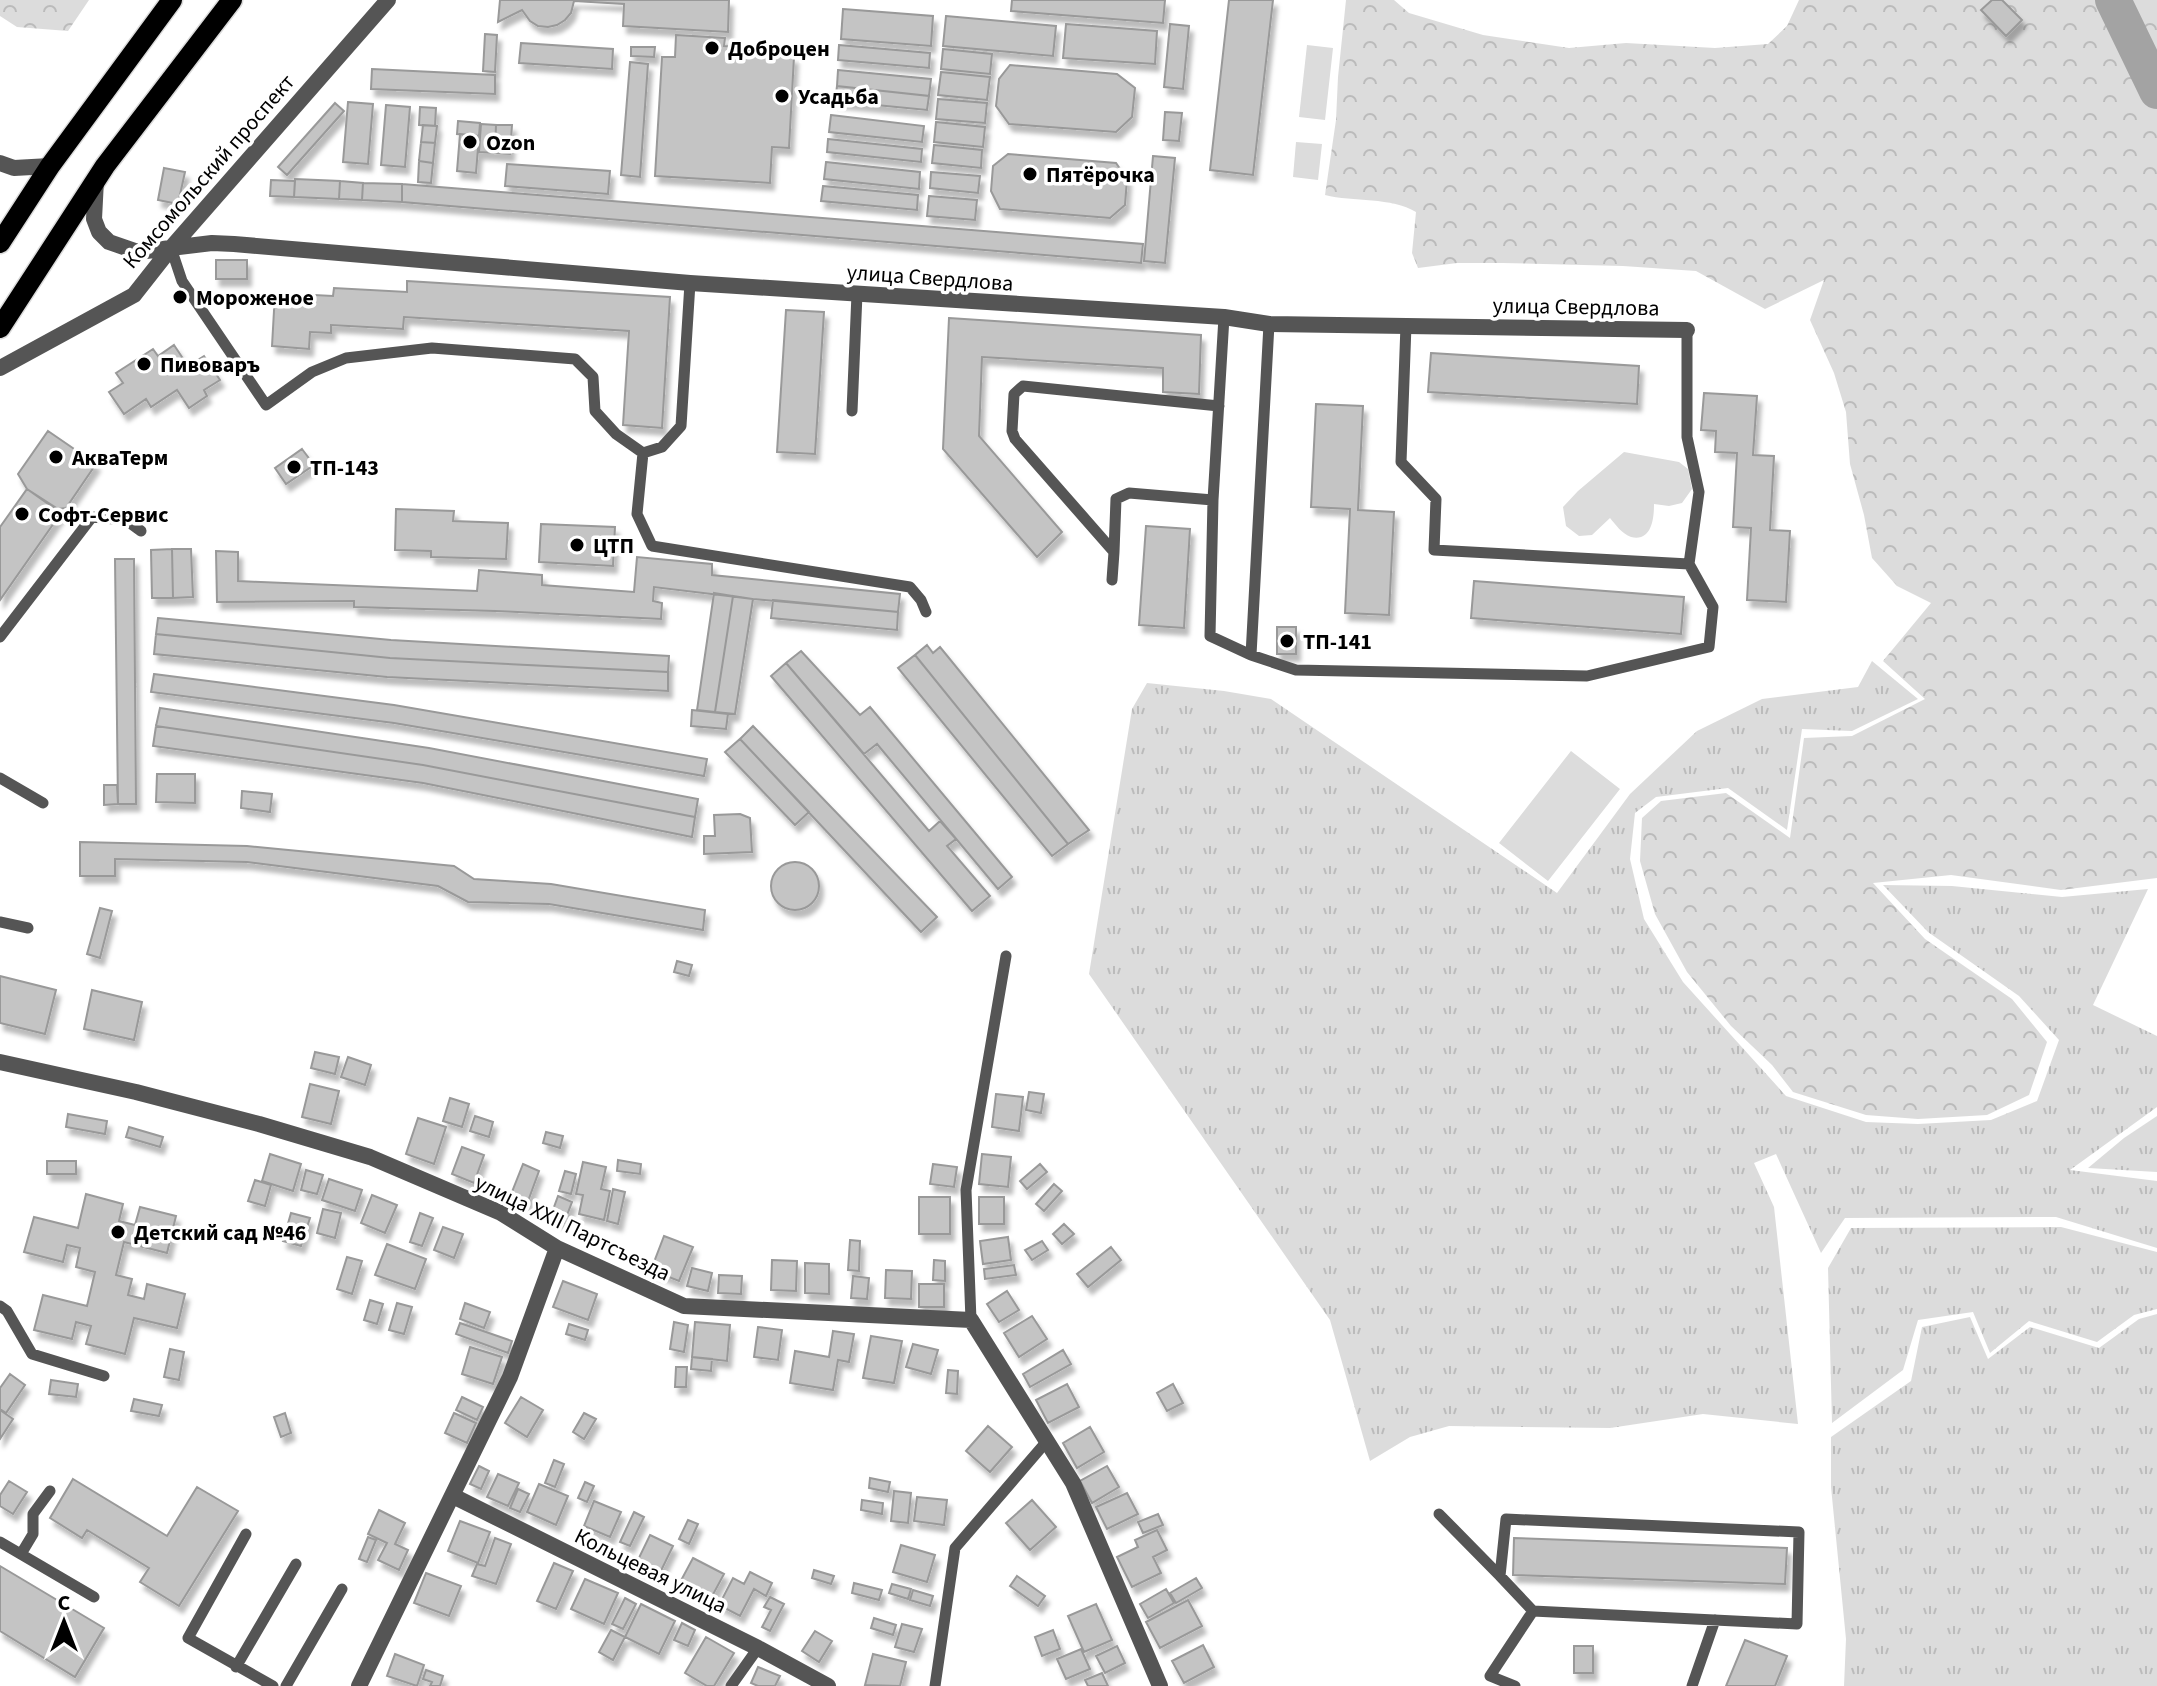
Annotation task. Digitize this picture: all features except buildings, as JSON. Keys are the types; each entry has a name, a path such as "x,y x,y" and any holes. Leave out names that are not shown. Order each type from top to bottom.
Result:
{"main road":[{"path":"0,243 50,166 172,0"},
{"path":"0,328 97,178 232,0"}],"street":[{"name":"Комсомольский проспект","path":"0,368 134,295 171,248 388,0"},
{"path":"0,163 14,168 50,166"},
{"name":"улица Свердлова","path":"97,178 94,219 99,232 109,242 138,252 212,243 234,244 690,283 1224,317 1269,324 1687,330"},
{"name":"улица XXII Партсъезда","path":"0,1062 207,1110 370,1157 501,1213 557,1248 684,1306 971,1320"},
{"path":"359,1686 510,1377 557,1248"},
{"path":"971,1320 1073,1483 1160,1686"},
{"name":"Кольцевая улица","path":"453,1496 828,1686"}],"lane":[{"path":"171,248 182,281 266,405 312,372 346,358 432,348 575,359 593,377 595,411 616,434 643,453"},
{"path":"643,453 662,447 681,426 690,283"},
{"path":"852,411 857,294"},
{"path":"1224,317 1213,500 1210,636 1251,655 1296,670 1587,676 1709,647 1713,607 1689,564 1699,492 1687,437 1687,330"},
{"path":"1251,655 1269,324"},
{"path":"1406,325 1401,462 1436,499 1434,550 1689,564"},
{"path":"1114,552 1015,439 1012,431 1014,394 1023,386 1219,406"},
{"path":"643,453 637,514 652,546 910,587 926,612"},
{"path":"1112,580 1116,499 1129,493 1213,500"},
{"path":"0,637 92,517 126,520 141,531"},
{"path":"0,778 43,803"},
{"path":"0,922 28,928"},
{"path":"971,1320 966,1190 1006,956"},
{"path":"0,1306 7,1311 32,1354 104,1376"},
{"path":"935,1686 955,1548 1047,1441"},
{"path":"21,1554 33,1534 33,1514 50,1491"},
{"path":"1439,1514 1533,1611 1797,1624 1799,1532 1506,1519 1500,1576"},
{"path":"246,1534 188,1638 273,1686"},
{"path":"0,1542 94,1597"},
{"path":"236,1667 296,1564"},
{"path":"286,1686 342,1589"},
{"path":"1515,1686 1488,1681 1533,1611"},
{"path":"1692,1686 1715,1620"},
{"path":"731,1686 758,1648"}],"green space":[{"path":"0,0 89,0 68,31 17,27 0,16"},
{"path":"1346,0 1394,0 1409,13 1483,35 1569,48 1626,43 1715,48 1768,44 1787,26 1799,0 2157,0 2157,878 2061,890 1951,875 1873,883 1925,939 2012,999 2047,1042 2029,1095 1987,1115 1918,1119 1866,1115 1793,1092 1772,1065 1731,1026 1687,972 1655,914 1640,861 1642,818 1661,801 1726,793 1790,838 1804,738 1852,736 1925,699 1883,661 1931,603 1897,586 1872,558 1850,464 1846,412 1834,373 1810,320 1824,280 1765,309 1696,271 1503,263 1457,263 1418,268 1412,253 1416,212 1396,204 1325,195 1336,120"},
{"path":"1307,45 1333,48 1325,120 1299,117"},
{"path":"1296,142 1322,144 1318,180 1293,177"},
{"path":"1624,452 1679,462 1688,469 1692,489 1682,503 1669,506 1654,504 1650,528 1643,536 1628,536 1610,518 1592,535 1579,536 1566,526 1563,507"},
{"path":"1872,661 1918,699 1852,731 1802,729 1787,830 1728,788 1656,797 1635,813 1630,859 1644,919 1683,982 1786,1096 1866,1122 1918,1124 1991,1120 2037,1101 2059,1040 2019,996 1928,932 1883,885 1952,886 2062,897 2148,889 2093,1005 2157,1036 2157,1107 2070,1170 2157,1181 2157,1248 2056,1217 1845,1218 1821,1253 1776,1154 1754,1163 1774,1207 1798,1424 1703,1414 1610,1428 1449,1426 1410,1437 1370,1461 1330,1320 1089,974 1132,709 1147,683 1271,699 1557,893 1630,794 1697,731 1762,699 1858,687"},
{"path":"1571,751 1620,789 1548,881 1499,843"},
{"path":"2157,1116 2157,1172 2088,1168 2124,1138"},
{"path":"2061,1227 2157,1252 2157,1309 2134,1315 2097,1342 2029,1321 1990,1353 1973,1312 1918,1320 1903,1370 1832,1423 1828,1268 1851,1228"},
{"path":"2157,1314 2157,1686 1844,1686 1846,1639 1831,1487 1831,1437 1911,1381 1922,1327 1970,1317 1988,1359 2030,1327 2099,1348 2139,1319"}],"waterway":[{"path":"2113,0 2157,91"}],"place":[{"name":"Доброцен","path":"712,48"},
{"name":"Усадьба","path":"782,96"},
{"name":"Ozon","path":"470,142"},
{"name":"Пятёрочка","path":"1030,174"},
{"name":"Мороженое","path":"180,297"},
{"name":"Пивоваръ","path":"144,364"},
{"name":"АкваТерм","path":"56,457"},
{"name":"ТП-143","path":"294,467"},
{"name":"Софт-Сервис","path":"22,514"},
{"name":"ЦТП","path":"577,545"},
{"name":"ТП-141","path":"1287,641"},
{"name":"Детский сад №46","path":"118,1232"}]}
